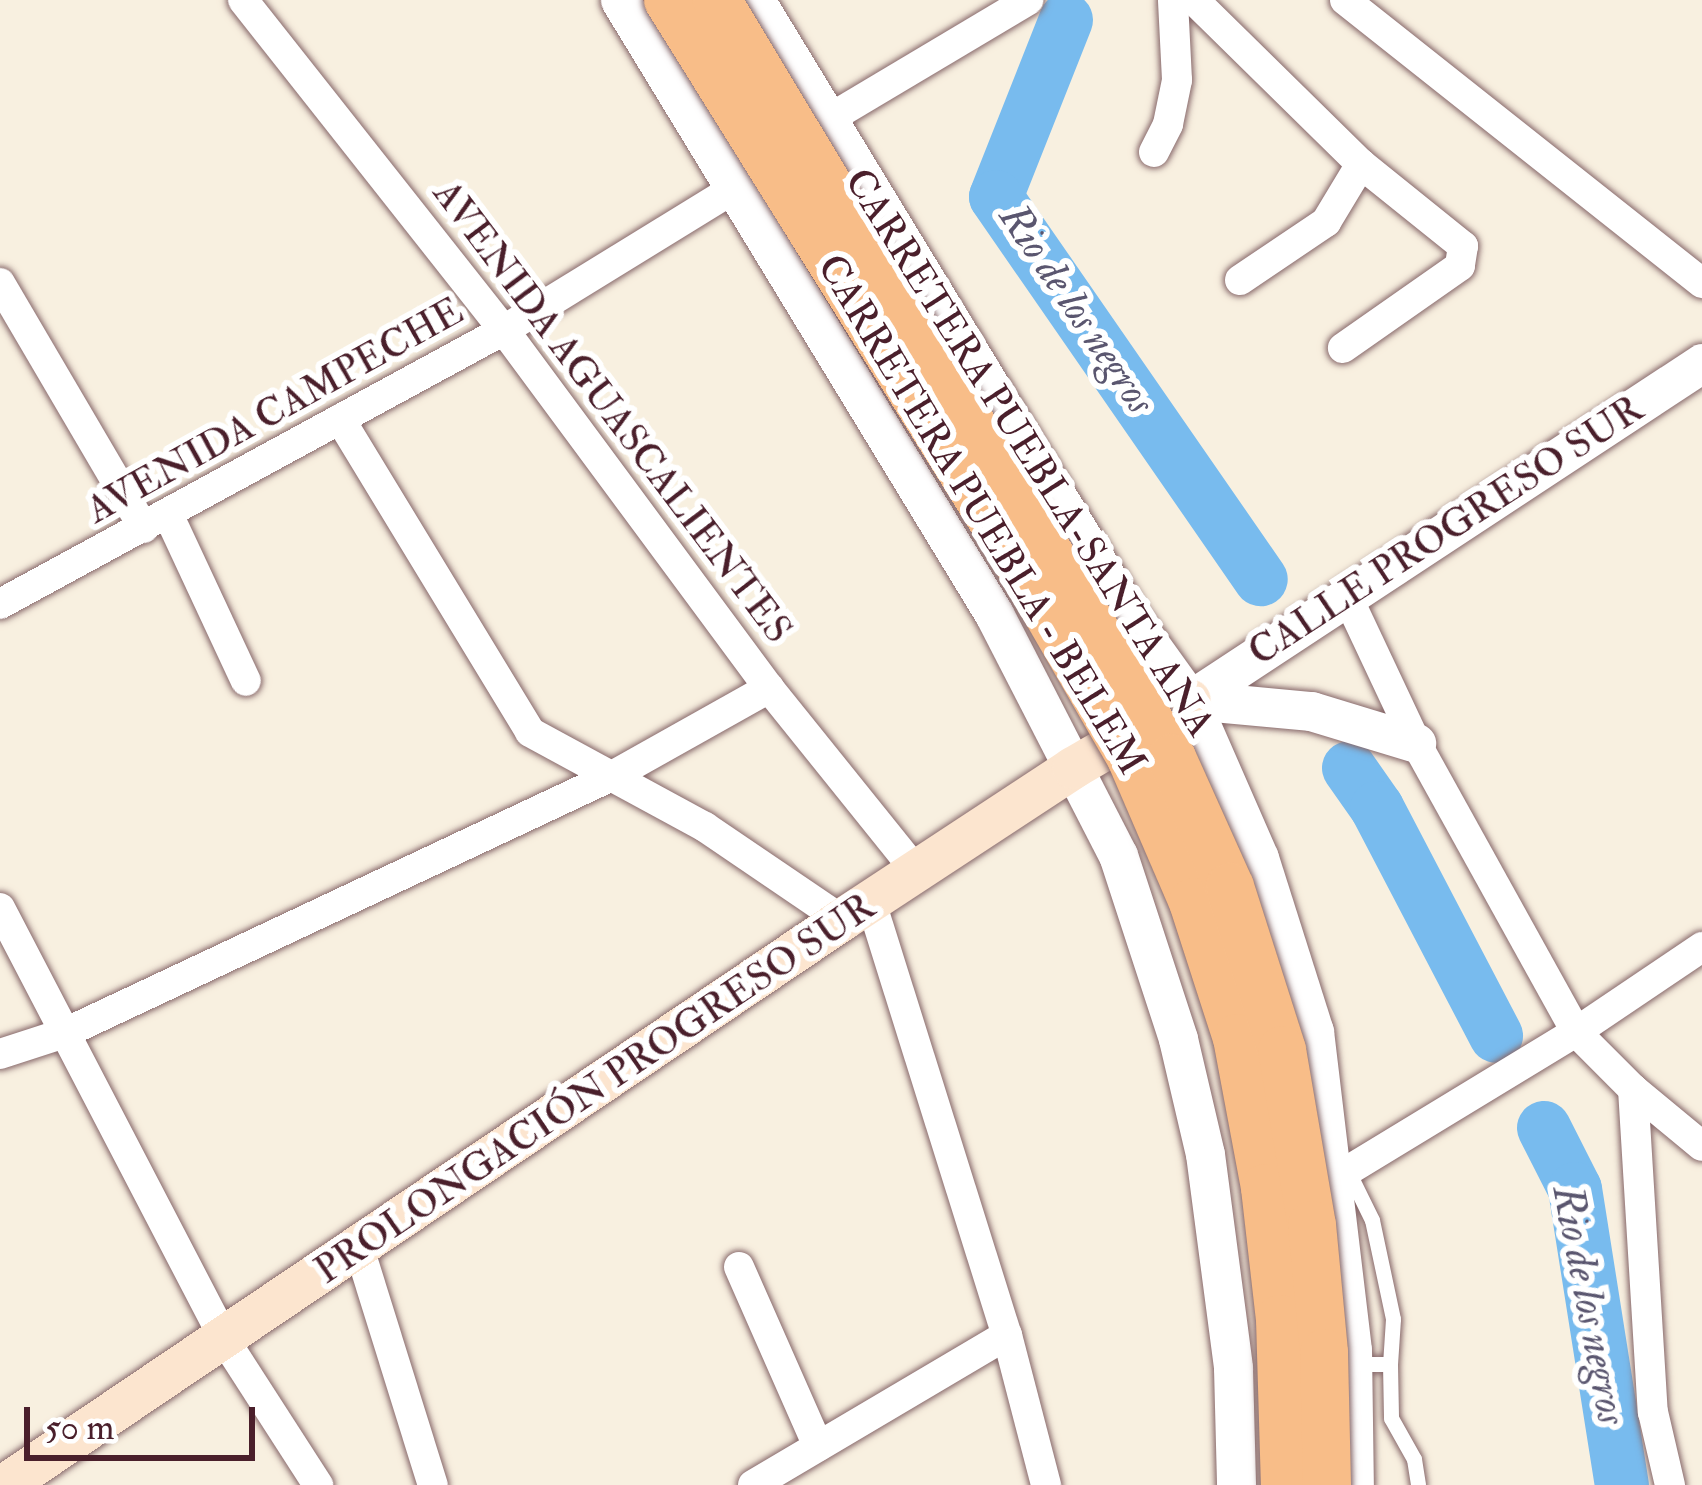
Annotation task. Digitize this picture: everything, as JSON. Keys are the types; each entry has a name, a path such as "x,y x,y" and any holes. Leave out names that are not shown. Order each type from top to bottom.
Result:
{"main road":[{"name":"CARRETERA PUEBLA - BELEM","path":"668,0 1014,555 1131,758 1192,902 1237,1038 1265,1188 1280,1319 1285,1485"},
{"name":"CARRETERA PUEBLA - BELEM","path":"717,0 1172,758 1230,887 1282,1050 1312,1226 1324,1353 1327,1485"},
{"name":"PROLONGACIÓN PROGRESO SUR","path":"5,1485 856,911 1073,768 1190,700"}],"street":[{"name":"AVENIDA AGUASCALIENTES","path":"243,0 504,330 769,688 917,872"},
{"name":"CARRETERA PUEBLA - BELEM","path":"620,0 1017,656 1118,855 1178,1039 1205,1154 1233,1368 1236,1485"},
{"name":"CARRETERA PUEBLA-SANTA ANA","path":"754,0 1131,618 1190,700 1259,858 1314,1031 1341,1175 1365,1359 1354,1485"},
{"name":"AVENIDA CAMPECHE","path":"0,604 504,330 738,189 824,120 1028,0"},
{"path":"1154,152 1168,124 1177,80 1173,0"},
{"path":"1195,0 1361,164 1463,247 1466,257 1343,348"},
{"path":"1345,0 1702,283"},
{"path":"1240,280 1326,222 1361,164"},
{"path":"0,283 156,521 246,681"},
{"name":"CALLE PROGRESO SUR","path":"1190,700 1702,362"},
{"path":"340,419 530,732 856,911 1007,1335 1046,1485"},
{"path":"936,518 1032,458"},
{"path":"1346,594 1416,743 1576,1032 1633,1089 1702,1145"},
{"path":"1131,618 1112,686 1073,768 1231,795"},
{"path":"1017,656 1112,686 1190,700 1311,711 1416,743"},
{"path":"0,1054 65,1033 614,775 769,688"},
{"path":"1118,855 1190,700"},
{"path":"0,908 224,1340 318,1485"},
{"path":"1205,1154 1243,1179 1285,1192 1316,1188 1576,1032 1702,947"},
{"path":"1633,1089 1653,1412 1670,1485"},
{"path":"358,1248 433,1485"},
{"path":"739,1267 818,1446"},
{"path":"1233,1368 1250,1340 1276,1322 1296,1316 1323,1323 1365,1359"},
{"path":"753,1485 1007,1335"}],"lane":[{"path":"1365,1359 1414,1459 1418,1485"}],"waterway":[{"name":"Rio de los negros","path":"1066,20 996,197 1261,579"},
{"name":"Rio de los negros","path":"1349,768 1377,808 1496,1036"},
{"name":"Rio de los negros","path":"1544,1128 1575,1189 1622,1485"}]}
